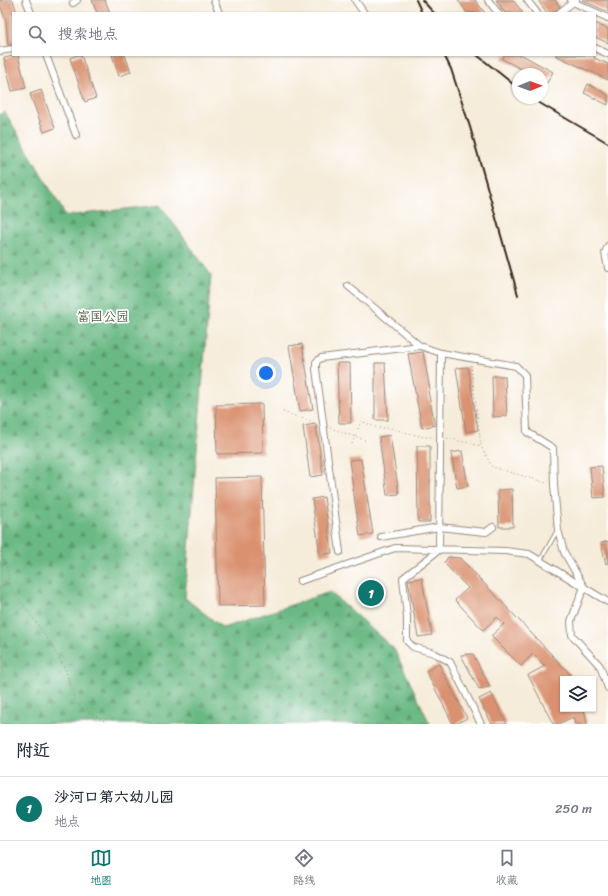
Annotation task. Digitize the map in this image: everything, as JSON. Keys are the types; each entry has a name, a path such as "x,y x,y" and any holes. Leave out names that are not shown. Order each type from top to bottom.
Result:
{"street":[{"path":"26,0 31,12"},
{"path":"214,0 219,12"},
{"path":"355,0 363,12"},
{"path":"488,0 497,12"},
{"path":"527,0 536,12"},
{"path":"560,12 573,1 596,12"},
{"path":"596,12 608,18"},
{"path":"596,48 608,54"},
{"path":"0,51 12,49"},
{"path":"46,56 76,135"},
{"path":"608,246 605,253 608,268"},
{"path":"348,286 420,346 441,353 516,366 525,375 527,432 553,448 554,485 558,530 564,552 584,587"},
{"path":"340,552 316,362 321,358 420,346"},
{"path":"439,550 441,353"},
{"path":"381,537 439,526 486,532 493,527"},
{"path":"300,581 394,548 505,551 528,554 608,602"},
{"path":"439,550 403,578 407,617 407,640 413,647 434,653 450,662 481,724"},
{"path":"584,587 571,621 572,635 600,666 608,688"}],"lane":[{"path":"539,561 558,530"}],"path":[{"path":"470,358 481,446 492,467 554,485"},
{"path":"352,444 361,421 378,428 389,428 423,437 440,436 481,446"},
{"path":"0,552 7,569 9,585 50,642 66,671 76,704 109,724"}],"green space":[{"name":"富国公园","path":"5,112 66,216 160,205 211,275 185,598 223,628 330,592 394,649 430,724 0,724 0,114"}],"building":[{"path":"0,0 13,0 17,12 12,12 12,45 8,45 6,21 0,5"},
{"path":"92,0 105,0 110,12 97,12"},
{"path":"458,0 475,0 484,12 466,12"},
{"path":"496,0 513,0 522,12 504,12"},
{"path":"538,0 555,0 560,7 552,12 546,12"},
{"path":"582,0 608,0 608,12"},
{"path":"596,23 608,29 608,43 596,37"},
{"path":"18,56 26,88 12,91 4,58"},
{"path":"81,56 96,98 85,102 70,58"},
{"path":"112,56 125,56 131,72 119,76"},
{"path":"504,56 524,56 546,68 519,68 502,59"},
{"path":"557,56 595,56 594,58 608,64 608,80"},
{"path":"548,69 553,72 548,81"},
{"path":"588,84 608,95 608,105 584,93"},
{"path":"41,90 55,128 44,132 30,94"},
{"path":"302,344 313,409 300,411 289,346"},
{"path":"423,352 430,390 428,391 435,425 422,428 408,354"},
{"path":"337,363 350,363 351,423 339,423"},
{"path":"375,363 385,363 388,420 375,420"},
{"path":"468,367 478,430 466,432 456,368"},
{"path":"492,376 505,376 507,416 493,417"},
{"path":"262,404 263,453 217,454 216,405"},
{"path":"316,424 323,475 310,477 303,426"},
{"path":"390,435 399,494 387,495 379,437"},
{"path":"417,446 430,446 430,522 418,522"},
{"path":"462,451 468,486 457,488 451,453"},
{"path":"361,459 373,534 360,536 349,460"},
{"path":"602,466 605,497 593,498 590,467"},
{"path":"262,477 265,605 218,606 215,478"},
{"path":"512,489 513,527 499,527 498,490"},
{"path":"324,497 332,553 320,555 312,499"},
{"path":"608,541 608,563 606,564 601,543"},
{"path":"448,557 460,558 570,674 571,676 560,676 560,712 585,712 587,724 575,724 573,717 558,724 553,724 528,675 545,666 533,654 521,666 491,636 504,624 497,617 483,630 455,600 468,588 444,563"},
{"path":"422,578 432,635 418,637 408,580"},
{"path":"380,583 385,596 362,604 358,590"},
{"path":"473,654 490,687 479,689 461,655"},
{"path":"439,664 467,718 456,724 453,724 426,671"},
{"path":"491,693 507,724 492,724 479,699"}],"railway":[{"path":"416,0 422,12"},
{"path":"422,0 433,12"},
{"path":"444,56 451,69 470,127 518,295"},
{"path":"478,56 512,83"},
{"path":"541,104 608,143"}],"place":[{"name":"沙河口第六幼儿园","path":"371,593"}]}
